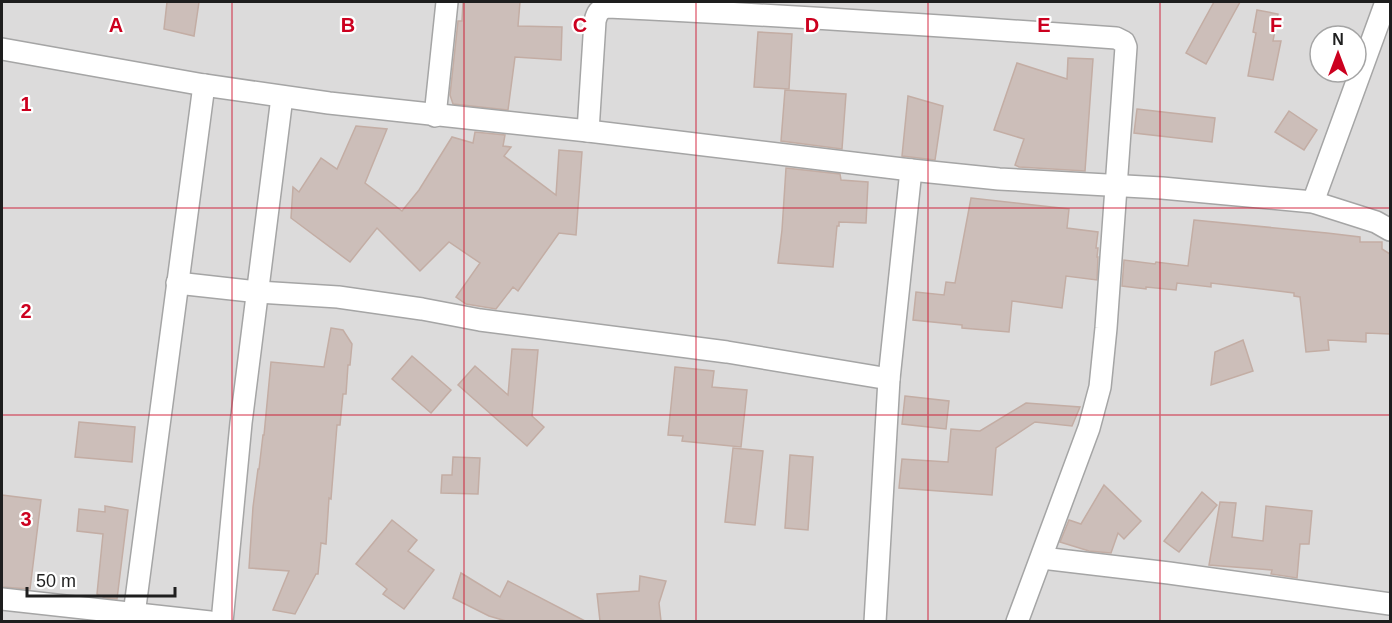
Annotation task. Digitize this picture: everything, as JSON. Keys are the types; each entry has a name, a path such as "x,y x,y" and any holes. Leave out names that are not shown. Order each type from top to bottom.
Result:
{"street":[{"path":"435,116 447,2"},
{"path":"1314,202 1386,2"},
{"path":"588,132 595,21 597,13 608,7 936,25 1116,38 1124,42 1126,47 1100,387 1089,428 1017,621"},
{"path":"2,49 204,85 435,116 999,179 1162,188 1314,202 1376,222 1390,230"},
{"path":"134,617 204,85"},
{"path":"222,621 241,423 282,97"},
{"path":"874,621 889,379 910,170"},
{"path":"177,283 258,292 338,297 480,320 727,352 889,379"},
{"path":"1042,558 1390,604"},
{"path":"2,599 134,617 210,621"}],"shaded area":[{"path":"2,2 1390,2 1390,621 2,621"}],"building":[{"path":"167,2 199,2 194,36 164,29"},
{"path":"463,2 520,2 518,26 562,27 561,60 515,57 508,110 453,104 450,95 458,21 462,21"},
{"path":"1214,2 1240,2 1206,64 1186,53"},
{"path":"1257,10 1278,14 1273,41 1281,41 1273,80 1248,76 1256,33 1253,32"},
{"path":"758,32 792,34 789,89 754,87"},
{"path":"1068,58 1093,59 1085,171 1019,167 1015,165 1024,139 994,130 1017,63 1067,79"},
{"path":"785,90 846,94 842,149 781,141"},
{"path":"908,96 943,106 935,160 902,156"},
{"path":"1137,109 1215,118 1212,142 1134,133"},
{"path":"1289,111 1317,130 1304,150 1275,132"},
{"path":"356,126 387,129 365,183 402,211 419,190 452,137 473,143 475,132 505,135 503,146 511,147 504,156 556,195 559,150 582,152 576,235 559,233 518,291 513,287 496,309 466,304 456,297 480,263 449,242 420,271 377,228 350,262 291,218 293,187 299,192 321,158 337,169"},
{"path":"786,168 840,174 841,180 868,182 866,223 839,222 833,267 778,263"},
{"path":"971,198 1069,209 1067,228 1098,232 1097,280 1066,276 1062,308 1012,301 1009,332 962,328 962,325 913,320 916,292 944,295 946,282 955,283"},
{"path":"1194,220 1360,237 1360,242 1382,242 1382,249 1390,254 1390,334 1366,333 1366,342 1328,340 1329,350 1306,352 1300,297 1294,296 1294,293 1211,283 1211,287 1177,283 1176,290 1122,286 1124,260 1188,266"},
{"path":"331,328 343,330 352,344 350,365 348,365 346,394 343,394 340,425 337,425 326,544 321,543 318,574 295,614 273,610 289,571 249,568 253,507 264,435 271,362 324,367"},
{"path":"1243,340 1253,371 1211,385 1215,352"},
{"path":"512,349 538,350 532,416 544,427 527,446 458,385 475,366 508,395"},
{"path":"412,356 451,390 431,413 392,379"},
{"path":"675,367 714,371 712,387 747,390 741,447 682,441 683,436 668,435"},
{"path":"905,396 949,401 946,429 902,424"},
{"path":"1026,403 1080,407 1072,426 1035,422 996,448 992,495 899,488 902,459 948,462 951,429 980,431"},
{"path":"79,422 135,427 132,462 75,457"},
{"path":"733,448 763,451 755,525 725,522"},
{"path":"790,455 813,457 808,530 785,528"},
{"path":"453,457 480,458 478,494 441,493 442,475 452,475"},
{"path":"1104,485 1141,521 1124,539 1118,533 1111,553 1089,551 1060,542 1069,520 1081,524"},
{"path":"1202,492 1217,505 1179,552 1164,541"},
{"path":"2,495 41,500 30,589 2,587"},
{"path":"1220,502 1236,503 1232,537 1263,541 1266,506 1312,511 1309,544 1300,544 1297,578 1271,574 1272,570 1209,565"},
{"path":"105,506 128,510 117,599 105,598 97,594 103,534 77,531 79,509 105,512"},
{"path":"392,520 417,540 408,551 434,570 404,609 383,594 387,589 356,564"},
{"path":"461,573 500,597 508,581 585,621 506,621 489,616 453,598"},
{"path":"640,576 666,581 659,603 661,621 600,621 597,594 639,591"}]}
